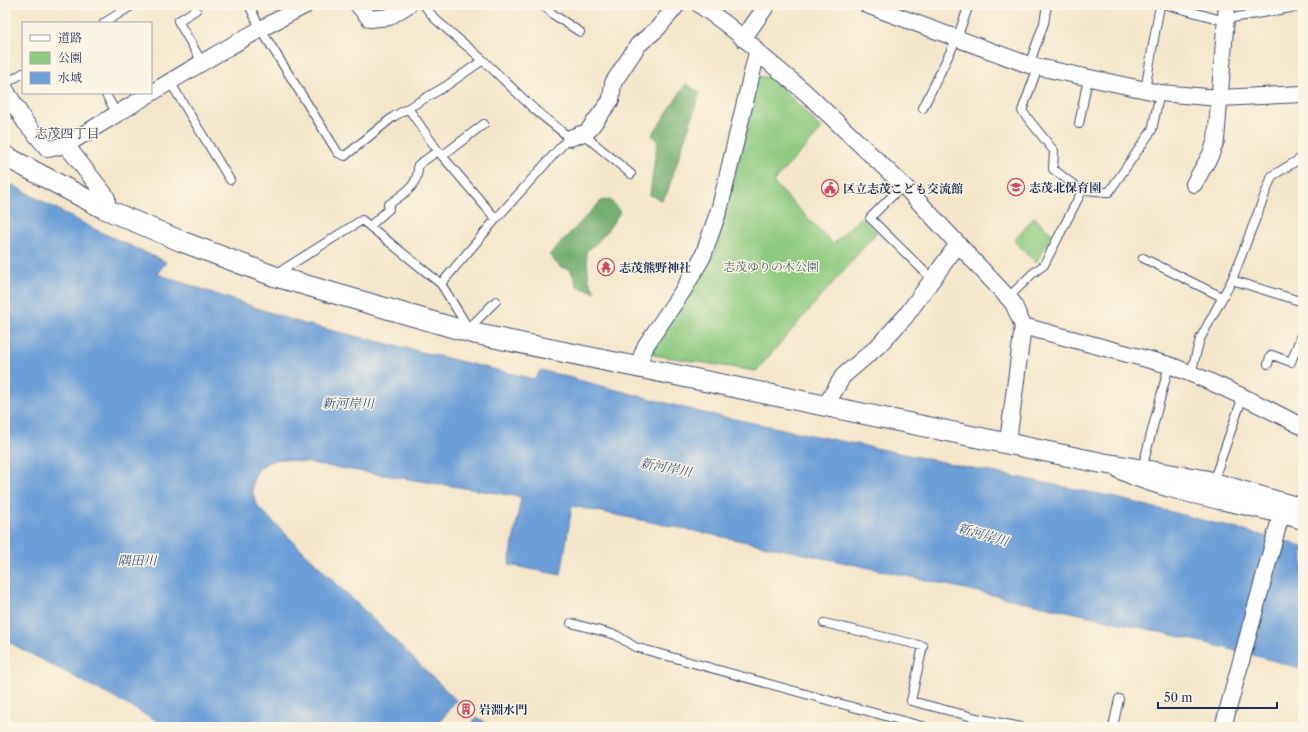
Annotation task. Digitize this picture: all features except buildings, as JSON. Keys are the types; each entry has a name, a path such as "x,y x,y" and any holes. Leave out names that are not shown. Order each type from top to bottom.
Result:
{"street":[{"path":"152,93 260,28 306,5"},
{"path":"358,5 370,19 389,17 408,5"},
{"path":"577,136 587,132 611,100 613,83 638,45 657,29 677,5"},
{"path":"700,5 752,45 757,52 804,92 903,185 1013,304 1023,326 1008,442"},
{"path":"743,39 767,5"},
{"path":"867,5 1033,66 1153,92 1219,98 1303,94"},
{"path":"1194,184 1211,154 1216,140 1226,12"},
{"path":"637,368 646,345 684,289 703,256 720,207 757,52"},
{"path":"5,89 26,122 48,148 66,145 150,94"},
{"path":"66,145 106,196 107,200 103,208"},
{"path":"5,156 103,208 183,242 274,276 472,333 637,368 1008,442 1102,463 1213,483 1303,509"},
{"path":"826,406 843,376 877,347 905,317 958,244"},
{"path":"1023,326 1169,365 1243,396 1303,427"},
{"path":"1102,463 1140,480 1207,498 1282,514 1303,521"},
{"path":"1223,727 1282,514"}],"lane":[{"path":"106,22 133,5"},
{"path":"249,5 260,28 338,153 345,156 393,117 446,86 483,60"},
{"path":"424,5 435,20 483,60 535,110 577,136 631,174"},
{"path":"543,5 554,15 580,32"},
{"path":"923,108 957,38 969,5"},
{"path":"1047,5 1044,23 1022,111 1054,151 1053,170 1082,191"},
{"path":"1008,298 1033,273 1044,265 1082,191 1088,189 1102,193 1109,192 1152,130 1153,92 1160,5"},
{"path":"1167,5 1218,19 1226,12 1303,6"},
{"path":"196,10 178,21 202,62"},
{"path":"5,84 22,74"},
{"path":"1079,124 1088,78"},
{"path":"170,82 230,180"},
{"path":"106,94 117,114"},
{"path":"408,108 440,154 496,219"},
{"path":"370,226 389,209 388,205 410,189 416,181 418,165 440,154 484,124"},
{"path":"442,284 496,219 565,142 577,136"},
{"path":"1191,373 1200,339 1232,280 1272,176 1303,157"},
{"path":"903,185 870,218 932,279"},
{"path":"274,276 362,220 442,284 472,333"},
{"path":"1143,258 1222,297"},
{"path":"1232,280 1303,302"},
{"path":"472,333 474,323 496,301"},
{"path":"1268,364 1272,355 1291,362 1303,330"},
{"path":"1142,469 1169,365"},
{"path":"1213,483 1243,396"},
{"path":"571,623 616,635 635,647 643,650 925,727"},
{"path":"824,623 923,646 911,701 981,719 1021,727"},
{"path":"1113,727 1119,699"},
{"path":"979,727 981,719"}],"green space":[{"name":"志茂ゆりの木公園","path":"756,76 771,78 822,129 773,182 833,244 861,217 877,232 756,371 654,355 653,347 678,306 715,253 751,112"},
{"path":"686,84 700,93 667,193 662,200 650,195 658,142 652,135"},
{"path":"610,199 620,212 601,239 586,251 589,280 595,292 578,287 570,269 560,267 549,255 601,201"},
{"path":"1034,217 1052,234 1036,263 1014,241"}],"water":[{"path":"5,181 94,229 166,262 157,274 301,323 534,379 541,370 700,412 1113,497 1303,546 1303,669 1186,638 1107,620 832,560 572,506 561,575 509,565 521,497 283,459 264,465 259,469 253,480 253,494 259,508 456,700 436,727 169,727 5,640"},
{"path":"477,717 491,727 469,727"}],"place":[{"name":"志茂北保育園","path":"1016,187"},
{"name":"区立志茂こども交流館","path":"830,188"},
{"name":"志茂熊野神社","path":"606,267"},
{"name":"岩淵水門","path":"466,709"}],"district":[{"name":"志茂四丁目","path":"67,133"}],"water label":[{"name":"新河岸川","path":"348,403"},
{"name":"新河岸川","path":"666,467"},
{"name":"新河岸川","path":"983,534"},
{"name":"隅田川","path":"137,560"}]}
